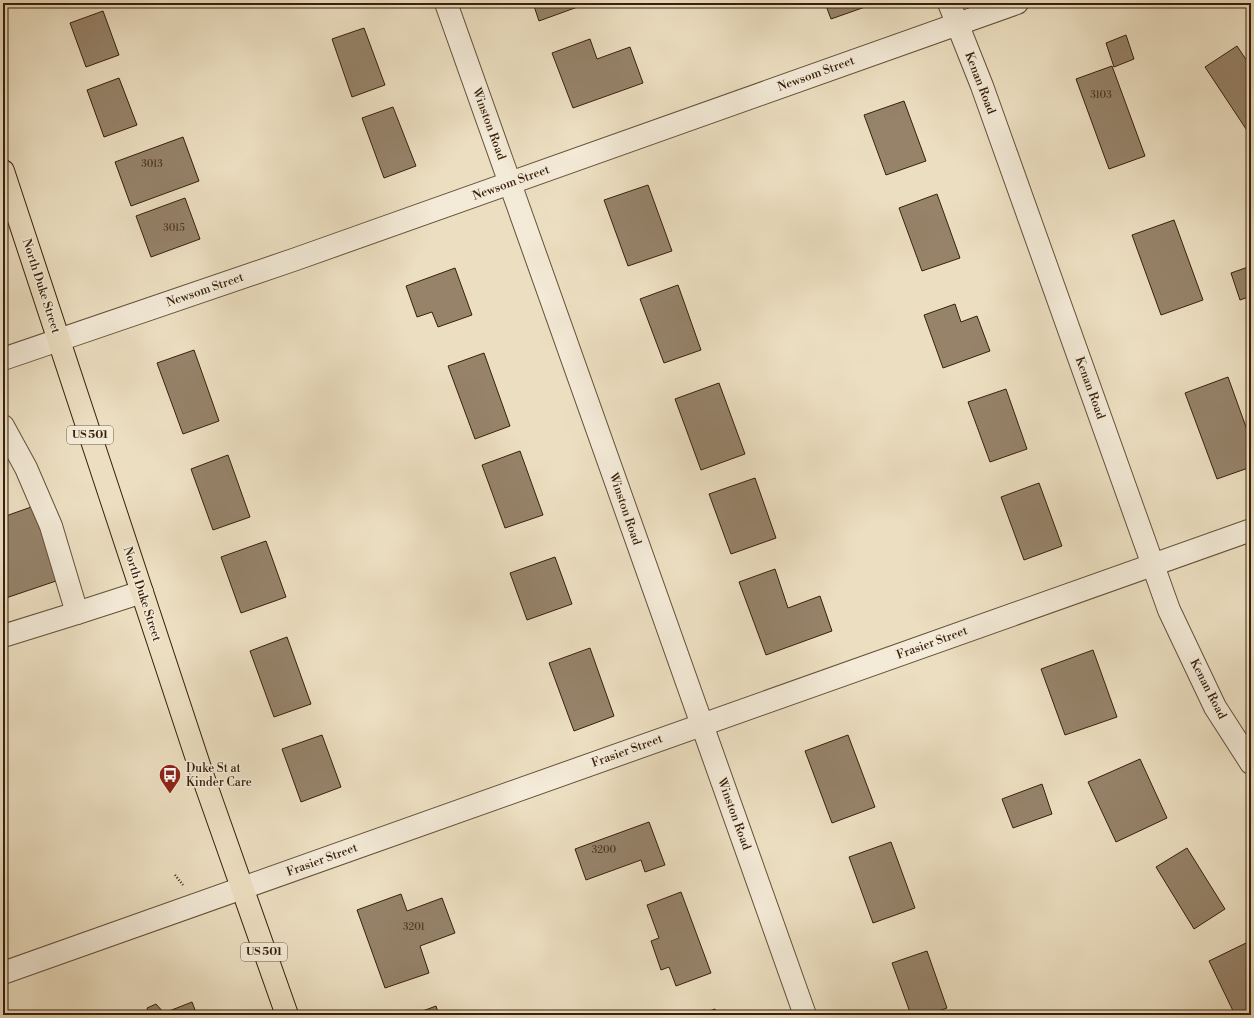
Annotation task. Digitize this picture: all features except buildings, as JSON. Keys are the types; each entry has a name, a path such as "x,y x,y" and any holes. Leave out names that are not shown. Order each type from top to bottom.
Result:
{"highway":[{"name":"North Duke Street","path":"3,171 202,774 287,1015"}],"street":[{"name":"Winston Road","path":"446,3 805,1015"},
{"name":"Kenan Road","path":"948,3 958,24 985,93 1169,610 1215,707 1251,763"},
{"name":"Newsom Street","path":"3,359 296,259 1017,3"},
{"path":"3,426 26,468 51,526 77,613"},
{"name":"Frasier Street","path":"3,973 1251,530"},
{"path":"3,636 142,592"}],"place":[{"name":"Duke St at Kinder Care","path":"170,794"}]}
